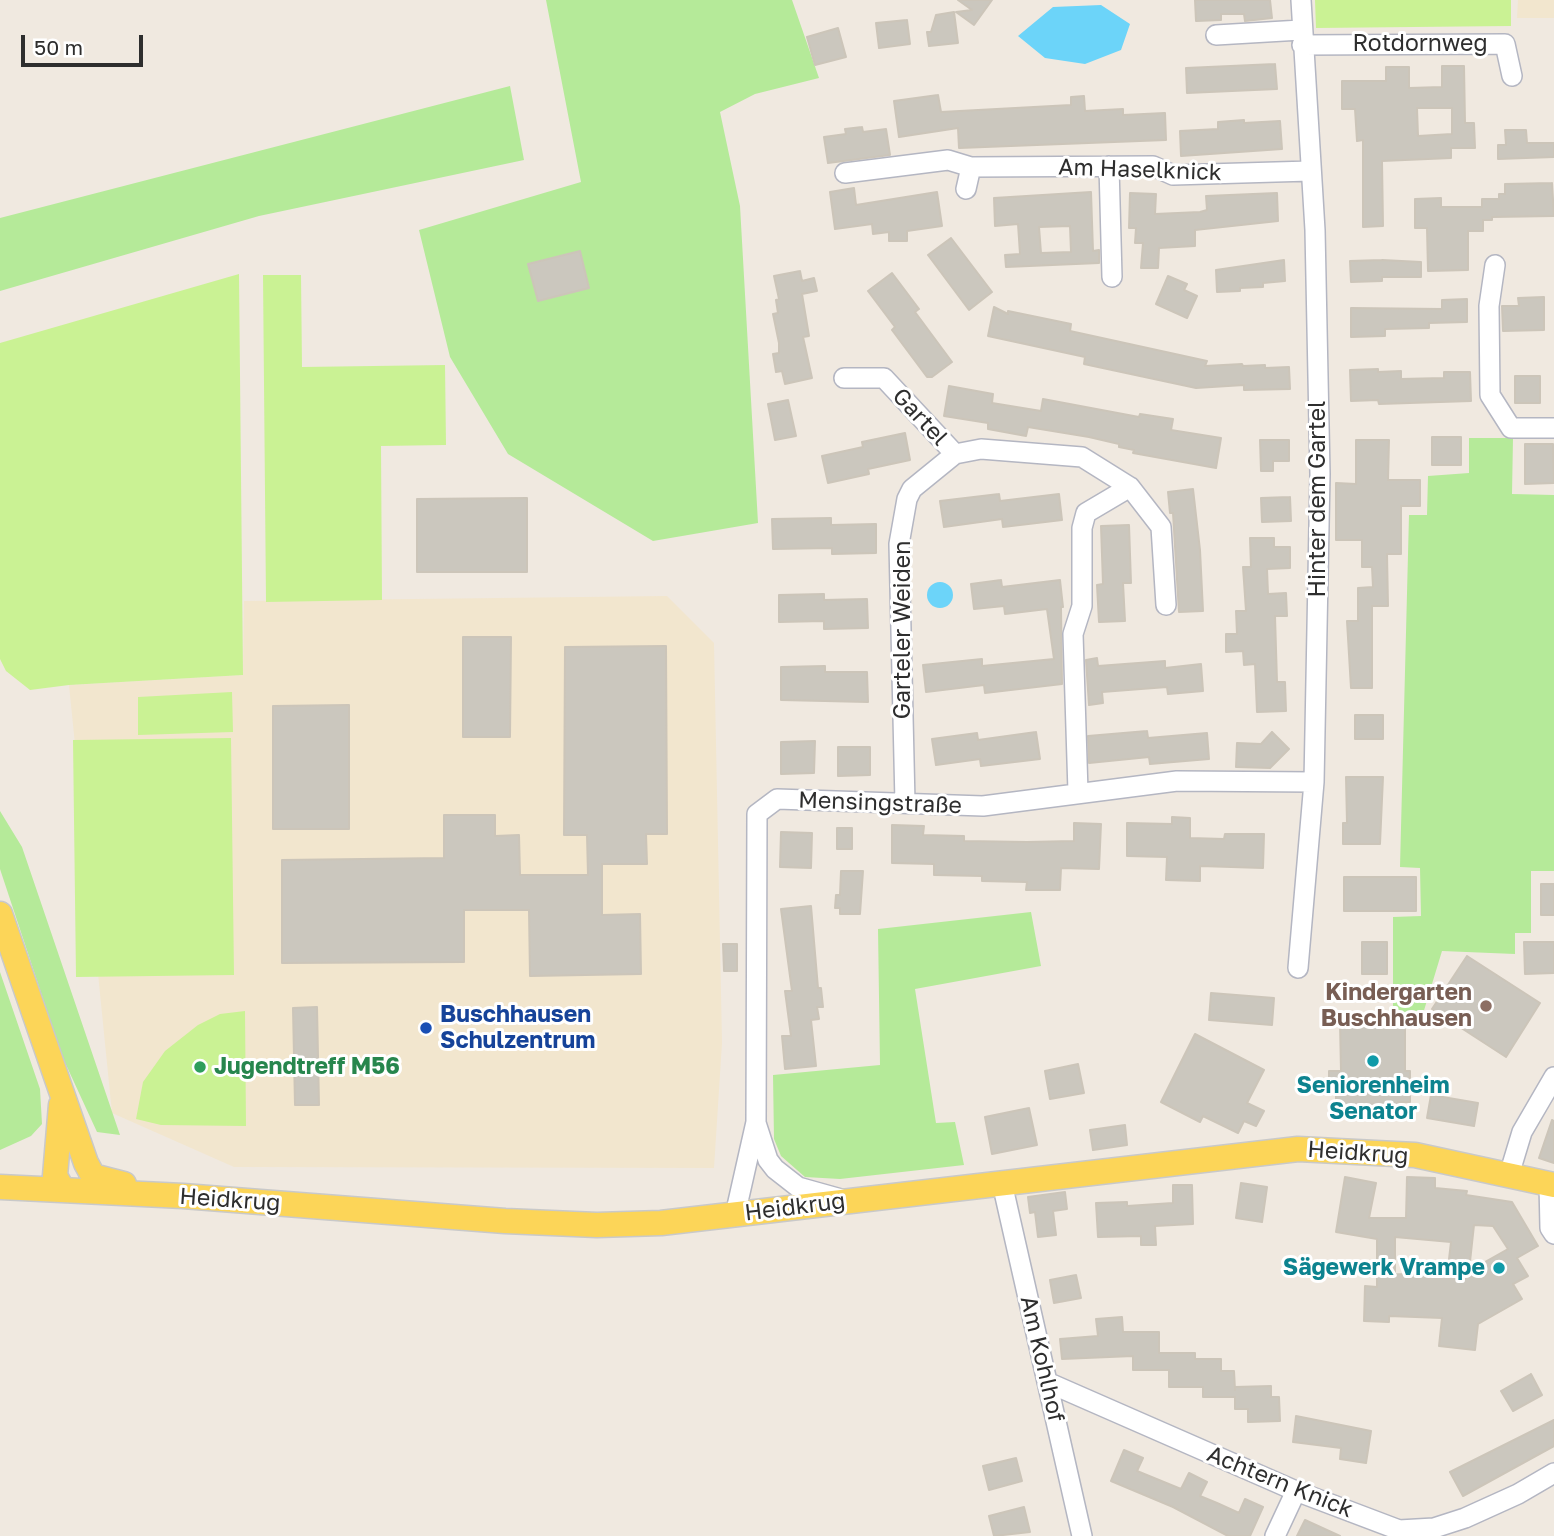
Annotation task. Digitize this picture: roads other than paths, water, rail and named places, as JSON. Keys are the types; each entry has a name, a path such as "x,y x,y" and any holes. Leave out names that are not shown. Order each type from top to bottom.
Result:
{"main road":[{"path":"0,914 86,1163 93,1176 183,1196"},
{"path":"62,1094 55,1176 63,1190 78,1178 86,1163"},
{"name":"Heidkrug","path":"11,1187 183,1196 505,1221 597,1225 661,1223 735,1215 1298,1149 1415,1156 1551,1185"},
{"path":"11,1187 43,1176 56,1162"}],"street":[{"name":"Hinter dem Gartel","path":"1298,968 1314,782 1320,459 1315,230 1301,38 1301,0"},
{"path":"1216,35 1301,38"},
{"name":"Rotdornweg","path":"1301,38 1505,44 1512,76"},
{"name":"Am Haselknick","path":"845,173 948,160 971,167 1153,166 1174,175 1310,171"},
{"path":"1109,166 1112,278"},
{"path":"966,189 971,167"},
{"path":"1495,265 1489,306 1490,396 1511,428 1554,428"},
{"name":"Gartel","path":"844,378 884,378 955,454"},
{"path":"955,454 981,449 1082,457 1130,487 1161,527 1166,605"},
{"name":"Garteler Weiden","path":"905,803 899,544 907,499 912,489 955,454"},
{"path":"1078,792 1073,634 1082,606 1082,528 1086,513 1130,487"},
{"name":"Mensingstraße","path":"735,1215 756,1122 757,814 777,800 983,806 1177,781 1314,782"},
{"path":"1516,1177 1522,1132 1554,1077"},
{"name":"Mensingstraße","path":"756,1122 768,1160 775,1169 798,1188 846,1201"},
{"name":"Am Kohlhof","path":"1002,1183 1082,1536"},
{"path":"1551,1185 1550,1228 1554,1234"},
{"name":"Achtern Knick","path":"1047,1382 1296,1491 1399,1530 1434,1528 1465,1518 1518,1494 1554,1473"},
{"path":"1275,1536 1296,1491"}],"water":[{"path":"1101,5 1130,24 1121,50 1085,64 1045,58 1018,36 1053,7"},
{"path":"940,582 949,586 953,595 949,604 940,608 931,604 927,595 931,586"}],"place":[{"name":"Kindergarten Buschhausen","path":"1486,1006"},
{"name":"Buschhausen Schulzentrum","path":"426,1028"},
{"name":"Seniorenheim Senator","path":"1373,1061"},
{"name":"Jugendtreff M56","path":"200,1067"},
{"name":"Sägewerk Vrampe","path":"1499,1268"}]}
